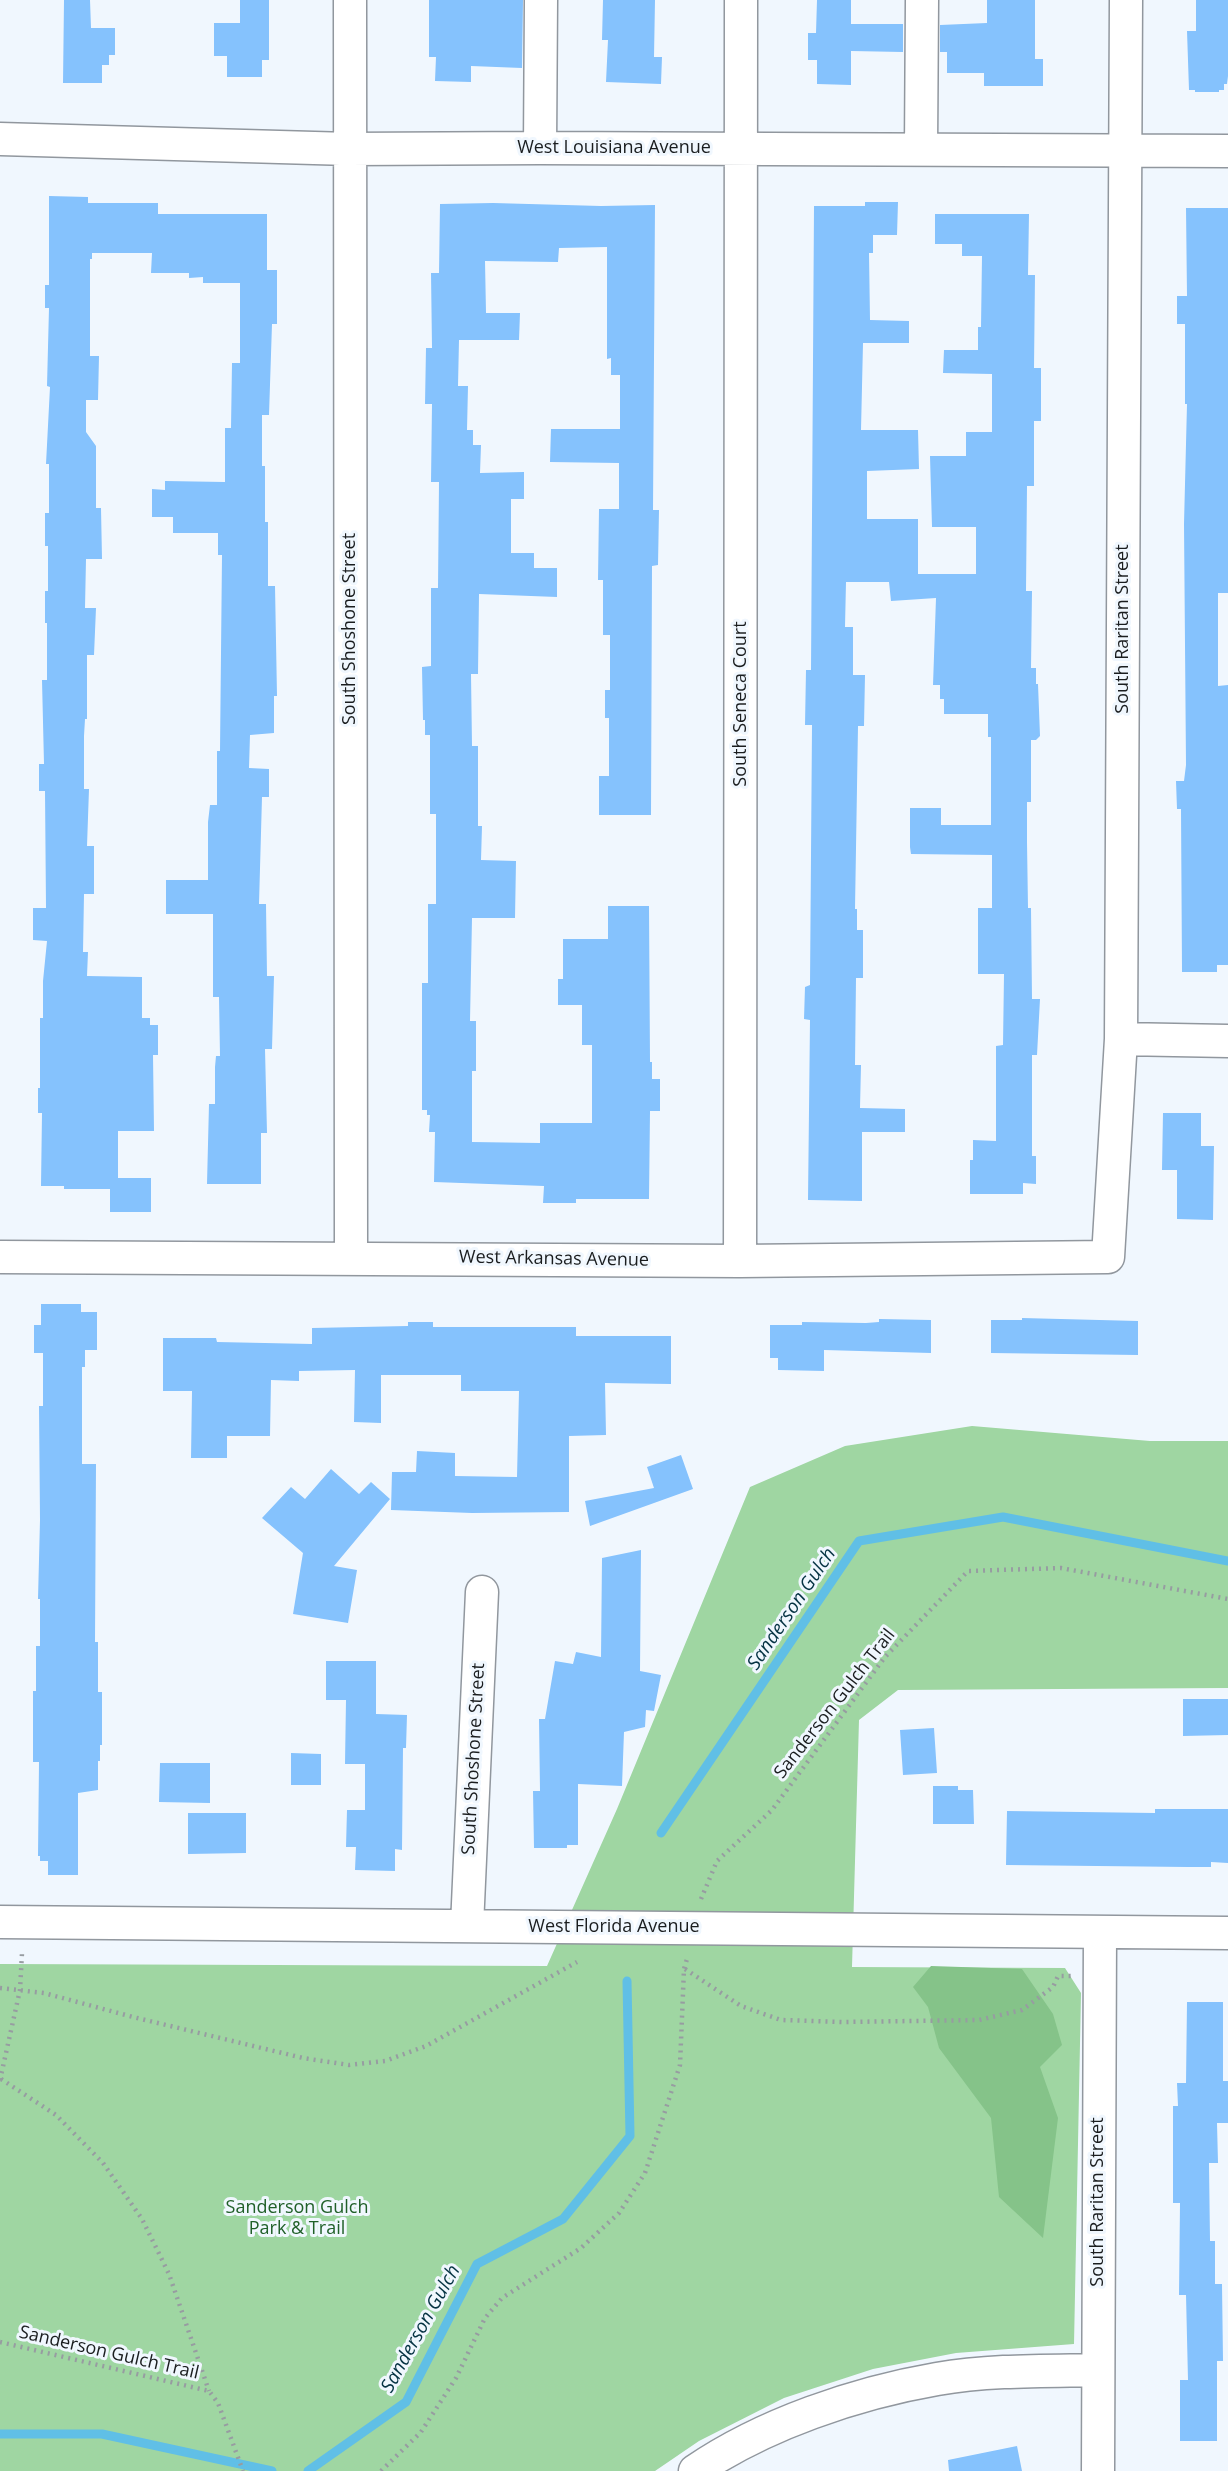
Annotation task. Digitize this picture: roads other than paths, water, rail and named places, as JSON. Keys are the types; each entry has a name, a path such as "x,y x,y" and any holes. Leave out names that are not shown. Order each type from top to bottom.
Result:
{"street":[{"name":"South Shoshone Street","path":"350,0 351,1257"},
{"path":"540,148 541,0"},
{"name":"South Seneca Court","path":"740,1261 741,0"},
{"path":"921,149 922,0"},
{"name":"South Raritan Street","path":"1108,1257 1121,1039 1126,0"},
{"name":"West Louisiana Avenue","path":"0,139 349,149 1228,151"},
{"path":"1121,1039 1228,1041"},
{"name":"West Arkansas Avenue","path":"0,1257 740,1261 1108,1257"},
{"name":"South Shoshone Street","path":"467,1926 482,1592"},
{"name":"West Florida Avenue","path":"0,1922 1228,1933"},
{"name":"South Raritan Street","path":"1098,2471 1100,1933"},
{"path":"695,2471 769,2429 856,2398 938,2379 1017,2371 1097,2370"}],"waterway":[{"name":"Sanderson Gulch","path":"661,1833 859,1541 1003,1517 1228,1561"},
{"name":"Sanderson Gulch","path":"308,2471 406,2402 477,2264 563,2219 630,2136 627,1981"},
{"name":"Sanderson Gulch","path":"0,2434 102,2434 272,2471"}],"park label":[{"name":"Sanderson Gulch Park & Trail","path":"297,2218"}]}
